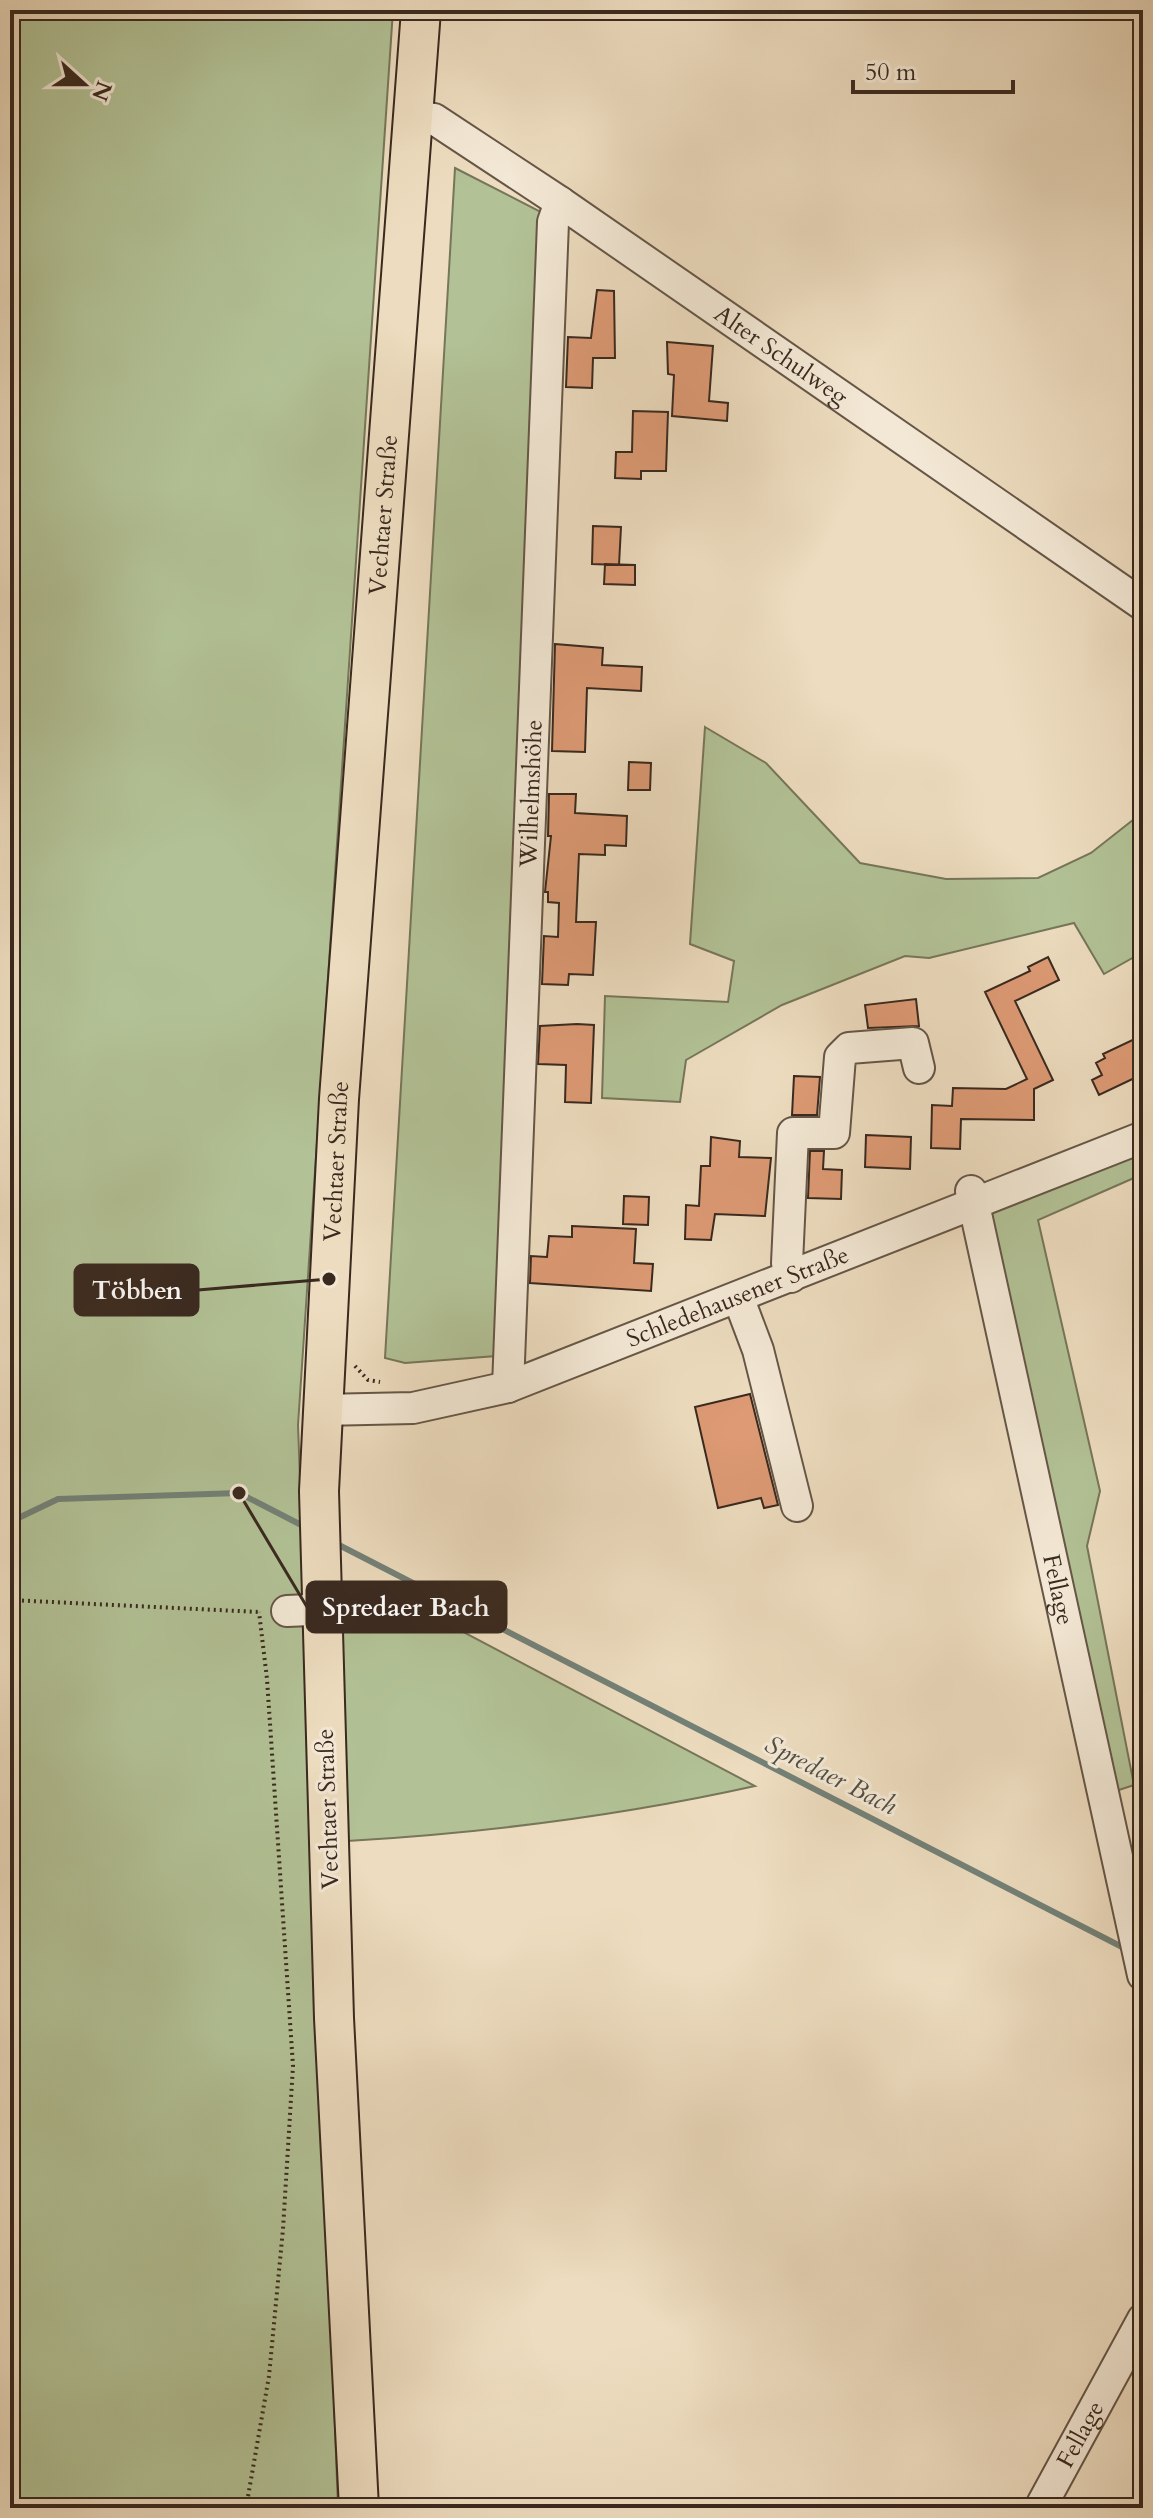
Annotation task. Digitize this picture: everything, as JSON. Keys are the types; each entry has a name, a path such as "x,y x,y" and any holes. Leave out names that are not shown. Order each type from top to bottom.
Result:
{"main road":[{"name":"Vechtaer Straße","path":"359,2508 334,2018 294,1603 319,1491 340,1083 421,10"}],"street":[{"name":"Alter Schulweg","path":"414,117 434,119 560,202 1143,605"},
{"name":"Wilhelmshöhe","path":"508,1387 553,222 560,202"},
{"path":"791,1277 787,1263 793,1133 834,1133 840,1057 849,1048 913,1043 919,1068"},
{"name":"Schledehausener Straße","path":"321,1410 413,1408 508,1387 791,1277 973,1198 1143,1137"},
{"name":"Fellage","path":"973,1198 1143,1974"},
{"path":"738,1297 758,1350 797,1506"},
{"name":"Fellage","path":"1040,2508 1143,2319"}],"path":[{"path":"10,1600 294,1603 267,1679 293,2066 283,2229 269,2376 246,2508"}],"green space":[{"path":"10,10 393,10 298,1425 338,2508 10,2508"},
{"path":"455,168 541,212 496,1356 405,1363 385,1358"},
{"path":"705,727 766,763 860,863 946,879 1038,878 1091,853 1143,812 1143,952 1104,974 1074,923 929,958 905,956 782,1005 686,1060 680,1102 602,1098 605,996 728,1002 734,961 690,944"},
{"path":"1143,1151 1143,1174 1038,1220 1100,1491 1087,1546 1134,1785 1116,1791 988,1214"},
{"path":"378,1587 755,1786 552,1822 347,1841 342,1609"}],"building":[{"path":"597,290 614,291 615,358 593,358 592,388 566,387 568,337 591,338"},
{"path":"667,342 713,346 709,401 728,403 727,421 672,416 674,375 668,374"},
{"path":"633,411 668,412 666,471 641,471 641,479 615,478 616,452 632,452"},
{"path":"593,526 621,527 619,565 592,564"},
{"path":"605,564 635,565 635,585 604,584"},
{"path":"555,644 603,648 602,665 642,667 641,691 587,688 585,752 552,751"},
{"path":"629,762 651,763 650,790 628,790"},
{"path":"549,794 576,794 575,813 627,816 626,846 605,845 605,855 579,854 576,922 596,922 593,975 569,974 568,985 542,984 544,936 558,937 559,903 548,902 548,892 545,892 551,836 548,836"},
{"path":"1048,957 1059,980 1015,1001 1053,1080 1034,1089 1034,1120 961,1119 960,1149 931,1148 932,1105 952,1106 953,1088 1006,1089 1027,1079 985,992 1030,971 1028,967"},
{"path":"916,999 919,1026 868,1028 865,1005"},
{"path":"594,1025 591,1103 565,1102 566,1065 538,1064 540,1026"},
{"path":"1143,1035 1143,1074 1099,1095 1092,1080 1102,1075 1096,1063 1105,1058 1103,1054"},
{"path":"794,1076 820,1077 817,1115 792,1115"},
{"path":"866,1135 911,1137 910,1169 865,1167"},
{"path":"711,1137 740,1141 739,1157 771,1158 765,1216 715,1214 711,1240 685,1239 686,1205 699,1206 701,1166 710,1166"},
{"path":"810,1151 824,1151 823,1169 842,1170 841,1199 808,1198"},
{"path":"624,1196 649,1197 648,1225 623,1224"},
{"path":"572,1226 636,1229 634,1263 653,1264 651,1291 530,1283 531,1256 547,1257 549,1236 572,1237"},
{"path":"750,1394 778,1505 764,1508 761,1498 718,1508 695,1407"}],"waterway":[{"name":"Spredaer Bach","path":"10,1522 58,1499 239,1493 307,1528"},
{"name":"Spredaer Bach","path":"335,1543 1126,1949"}],"place":[{"name":"Többen","path":"329,1279"},
{"name":"Spredaer Bach","path":"239,1493"}]}
